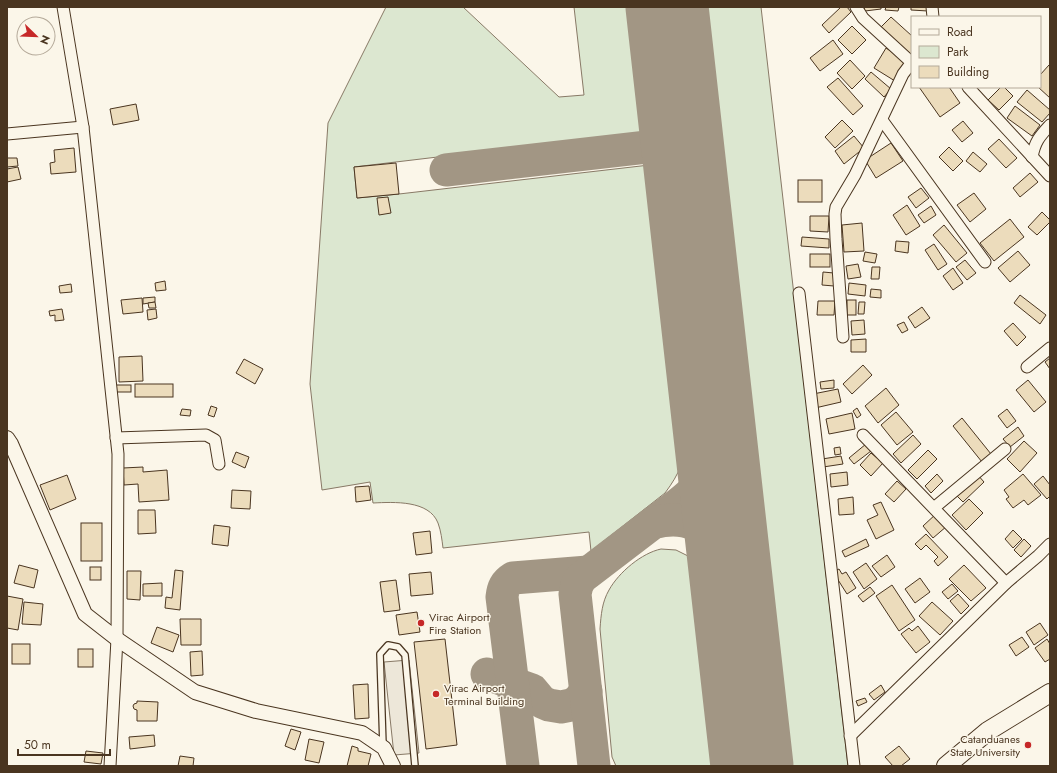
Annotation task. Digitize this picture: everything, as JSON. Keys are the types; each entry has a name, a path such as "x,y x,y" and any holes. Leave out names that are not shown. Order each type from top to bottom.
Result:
{"main road":[{"path":"946,766 988,731 1050,693"}],"street":[{"path":"63,7 83,127 118,454 117,639 110,766"},
{"path":"843,337 834,214 836,207 855,175 903,74 911,62 863,18 856,7"},
{"path":"969,88 1050,176"},
{"path":"882,120 985,262"},
{"path":"1032,157 1034,144 1038,137 1050,125"},
{"path":"7,134 83,127"},
{"path":"799,293 854,766"},
{"path":"1027,367 1050,348"},
{"path":"116,438 206,435 215,440 219,464"},
{"path":"863,435 935,507 1006,583"},
{"path":"7,438 11,444 84,614 117,639 195,692 256,711 362,733 384,748 393,766"},
{"path":"935,507 1005,449"},
{"path":"850,736 1006,583 1050,544"}],"lane":[{"path":"384,748 380,654 388,645 398,647 405,655 415,766"}],"green space":[{"path":"386,7 463,7 559,97 584,95 574,7 640,7 655,131 354,167 357,198 658,164 687,437 686,445 683,460 678,473 665,493 591,551 589,532 443,548 439,526 433,515 419,506 410,504 391,502 373,503 370,482 322,490 310,384 328,123"},
{"path":"695,7 761,7 848,766 777,766"},
{"path":"661,549 676,550 688,556 705,580 722,746 716,766 616,766 612,757 600,629 603,604 613,583 625,570 639,559"}],"shaded area":[{"path":"409,660 419,753 394,755 384,662"}],"building":[{"path":"841,7 847,7 851,12 829,33 822,25"},
{"path":"864,7 881,7 881,9 865,11"},
{"path":"886,7 899,7 898,11 885,10"},
{"path":"911,7 928,7 928,11 911,10"},
{"path":"891,17 911,35 911,55 881,27"},
{"path":"852,26 866,40 852,54 838,40"},
{"path":"833,40 843,54 820,71 810,58"},
{"path":"886,48 907,62 895,81 874,68"},
{"path":"850,60 865,76 852,89 837,73"},
{"path":"1050,65 1050,98 1039,88 1041,88 1041,74"},
{"path":"871,72 891,89 884,97 865,79"},
{"path":"838,78 863,106 853,115 827,87"},
{"path":"920,88 950,88 960,103 940,117"},
{"path":"1000,88 1005,88 1013,96 999,110 988,100"},
{"path":"1027,90 1050,110 1050,113 1042,122 1017,102"},
{"path":"136,104 139,120 113,125 110,109"},
{"path":"1015,106 1040,125 1032,136 1007,118"},
{"path":"842,120 853,131 835,148 825,137"},
{"path":"963,121 973,133 962,142 952,130"},
{"path":"854,136 864,148 844,164 835,151"},
{"path":"999,139 1017,158 1006,168 988,149"},
{"path":"891,143 903,161 876,178 865,160"},
{"path":"949,147 963,161 953,171 939,157"},
{"path":"74,148 76,172 51,174 50,163 55,162 54,150"},
{"path":"973,152 987,164 980,172 966,161"},
{"path":"7,158 17,158 18,166 7,167"},
{"path":"396,163 399,194 357,198 354,167"},
{"path":"18,167 21,179 7,182 7,169"},
{"path":"1030,173 1038,182 1020,197 1013,188"},
{"path":"798,180 822,180 822,202 798,202"},
{"path":"921,188 929,198 916,208 908,197"},
{"path":"974,193 986,209 970,222 957,205"},
{"path":"388,197 391,213 379,215 377,198"},
{"path":"907,205 920,226 906,235 893,215"},
{"path":"931,206 936,215 924,223 918,215"},
{"path":"1042,212 1050,220 1050,222 1037,235 1028,227"},
{"path":"810,216 829,216 828,232 810,231"},
{"path":"1010,219 1024,237 994,261 980,243"},
{"path":"862,223 864,251 844,252 842,225"},
{"path":"944,225 967,253 956,262 933,235"},
{"path":"802,237 829,239 829,248 801,246"},
{"path":"896,241 909,242 908,253 895,251"},
{"path":"934,244 947,264 938,270 925,250"},
{"path":"1018,251 1030,265 1010,282 998,268"},
{"path":"865,252 877,254 875,263 863,261"},
{"path":"810,254 830,254 830,267 810,267"},
{"path":"965,260 976,273 967,280 956,267"},
{"path":"858,264 861,277 848,279 846,266"},
{"path":"872,267 880,267 879,279 871,279"},
{"path":"953,268 963,283 953,290 943,276"},
{"path":"823,272 834,273 834,286 822,285"},
{"path":"165,281 166,290 156,291 155,283"},
{"path":"849,283 866,285 865,296 848,294"},
{"path":"71,284 72,292 60,293 59,286"},
{"path":"871,289 881,290 881,298 870,297"},
{"path":"1020,295 1046,315 1040,324 1014,303"},
{"path":"155,297 155,302 143,304 143,298"},
{"path":"142,298 143,312 123,314 121,300"},
{"path":"847,300 856,300 856,315 847,315"},
{"path":"818,301 835,301 834,315 817,315"},
{"path":"155,302 156,308 149,308 148,303"},
{"path":"859,302 865,302 864,314 858,314"},
{"path":"922,307 930,318 915,328 908,317"},
{"path":"62,309 64,320 55,321 55,315 50,316 49,311"},
{"path":"156,309 157,318 148,320 147,310"},
{"path":"864,320 865,334 852,335 851,321"},
{"path":"904,322 908,330 902,333 897,325"},
{"path":"1013,323 1026,337 1017,346 1004,331"},
{"path":"866,339 866,352 851,352 851,340"},
{"path":"142,356 143,381 119,382 119,357"},
{"path":"1050,358 1050,369 1045,362"},
{"path":"244,359 263,369 255,384 236,373"},
{"path":"863,365 872,375 852,394 843,384"},
{"path":"834,380 834,388 821,389 820,382"},
{"path":"1028,380 1046,402 1034,412 1016,390"},
{"path":"135,384 173,384 173,397 135,397"},
{"path":"113,385 131,385 131,392 113,392"},
{"path":"886,388 899,405 878,423 865,406"},
{"path":"838,389 841,402 815,408 813,394"},
{"path":"211,406 217,408 214,417 208,415"},
{"path":"857,408 861,415 857,418 853,411"},
{"path":"182,409 191,410 190,416 180,415"},
{"path":"1007,409 1016,421 1007,428 998,416"},
{"path":"896,412 913,432 897,445 881,425"},
{"path":"852,413 855,429 829,434 826,419"},
{"path":"962,418 991,454 982,462 953,426"},
{"path":"1018,427 1024,436 1010,447 1003,439"},
{"path":"913,435 921,444 901,463 893,454"},
{"path":"1024,441 1037,453 1020,472 1007,459"},
{"path":"866,444 871,451 854,464 849,458"},
{"path":"840,447 841,454 835,455 834,448"},
{"path":"928,450 937,459 917,479 908,470"},
{"path":"236,452 249,457 245,468 232,462"},
{"path":"871,453 883,463 871,476 860,465"},
{"path":"841,456 843,464 823,467 822,459"},
{"path":"143,467 143,472 167,470 169,500 139,502 138,484 124,485 123,468"},
{"path":"847,472 848,485 831,487 830,474"},
{"path":"937,474 943,481 931,493 925,486"},
{"path":"977,474 984,482 963,502 955,494"},
{"path":"1023,474 1041,495 1028,505 1024,500 1013,508 1006,499 1009,497 1004,490"},
{"path":"67,475 76,499 50,510 40,485"},
{"path":"1043,476 1050,485 1050,496 1047,499 1034,484"},
{"path":"897,481 906,489 894,502 885,494"},
{"path":"369,486 371,500 356,502 355,487"},
{"path":"232,490 251,491 250,509 231,508"},
{"path":"853,497 854,514 839,515 838,499"},
{"path":"969,499 983,513 966,530 952,515"},
{"path":"881,502 894,530 876,539 867,520 878,515 873,505"},
{"path":"138,510 155,510 156,533 138,534"},
{"path":"937,513 947,526 933,538 923,526"},
{"path":"81,523 102,523 102,561 81,561"},
{"path":"214,525 230,527 228,546 212,544"},
{"path":"1013,530 1022,539 1013,548 1005,539"},
{"path":"430,531 432,553 416,555 413,533"},
{"path":"926,534 948,557 938,566 934,561 938,557 926,545 921,550 915,544"},
{"path":"866,539 869,546 845,557 842,551"},
{"path":"1024,539 1031,546 1021,557 1014,550"},
{"path":"887,555 895,567 881,577 872,566"},
{"path":"866,563 877,579 864,589 853,572"},
{"path":"19,565 38,570 34,588 14,583"},
{"path":"964,565 986,588 971,601 949,579"},
{"path":"90,567 101,567 101,580 90,580"},
{"path":"839,569 842,574 846,572 856,588 847,594 833,572"},
{"path":"175,570 183,571 180,610 165,608 166,597 172,598"},
{"path":"127,571 141,571 140,600 127,599"},
{"path":"431,572 433,594 411,596 409,574"},
{"path":"920,578 930,592 915,603 905,589"},
{"path":"396,580 400,610 384,612 380,582"},
{"path":"162,583 162,596 143,596 143,584"},
{"path":"952,584 958,591 948,599 942,592"},
{"path":"892,585 915,620 899,631 876,596"},
{"path":"870,587 875,593 863,602 858,596"},
{"path":"958,594 969,606 961,614 950,601"},
{"path":"7,596 23,599 18,630 7,628"},
{"path":"24,602 43,604 41,625 22,624"},
{"path":"932,602 953,621 940,635 919,616"},
{"path":"417,612 420,632 399,635 396,615"},
{"path":"180,619 201,619 201,645 181,645"},
{"path":"1040,623 1048,635 1034,645 1026,632"},
{"path":"918,626 930,642 916,653 901,634 909,628 912,631"},
{"path":"157,627 179,635 173,652 151,643"},
{"path":"1022,637 1029,647 1016,656 1009,645"},
{"name":"Virac Airport Terminal Building","path":"445,639 457,745 426,749 414,642"},
{"path":"1047,639 1050,644 1050,659 1045,662 1035,648"},
{"path":"12,644 30,644 30,664 12,664"},
{"path":"78,649 93,649 93,667 78,667"},
{"path":"202,651 203,675 191,676 190,652"},
{"path":"368,684 369,718 355,719 353,685"},
{"path":"881,685 885,692 874,700 869,694"},
{"path":"865,698 867,702 858,706 856,701"},
{"path":"137,701 158,702 157,721 137,721 137,710 134,709 133,706 137,703"},
{"path":"291,729 301,732 295,750 285,746"},
{"path":"154,735 155,746 130,749 129,737"},
{"path":"309,739 324,742 319,763 305,760"},
{"path":"352,746 358,748 358,751 371,754 368,766 347,766"},
{"path":"899,746 910,759 901,766 893,766 885,757"},
{"path":"86,751 103,753 101,764 84,762"},
{"path":"180,756 194,758 193,766 178,766"}],"taxiway":[{"path":"446,170 682,143"},
{"path":"653,523 694,491 708,472 713,460 716,446"},
{"path":"594,766 575,594 577,585 581,578 653,523 665,520 676,520 695,525 712,536 728,553"},
{"path":"523,766 502,597 504,588 513,578 588,572"},
{"path":"487,674 532,690 542,702 549,705 561,707 571,705 578,701 586,691"}],"runway":[{"path":"667,7 752,766"}],"place":[{"name":"Virac Airport Fire Station","path":"421,623"},
{"name":"Virac Airport Terminal Building","path":"436,694"},
{"name":"Catanduanes State University","path":"1028,745"}]}
